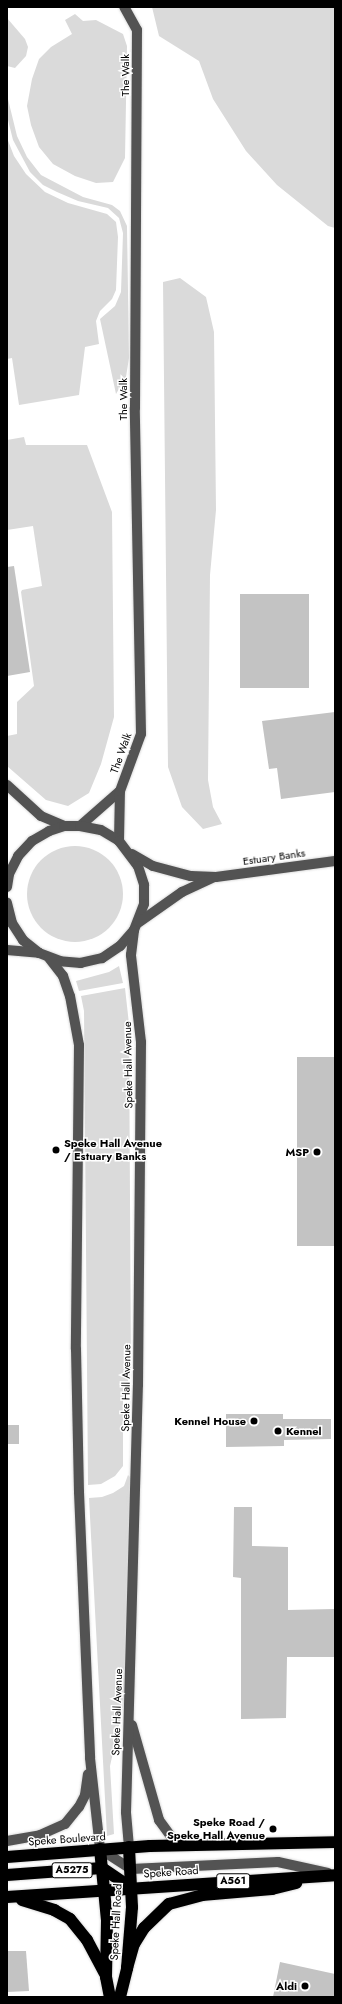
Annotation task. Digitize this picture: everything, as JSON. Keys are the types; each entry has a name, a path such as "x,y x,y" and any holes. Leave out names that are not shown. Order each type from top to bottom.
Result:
{"highway":[{"path":"130,1848 335,1842"},
{"name":"Speke Boulevard","path":"7,1857 130,1848"},
{"name":"Speke Hall Road","path":"120,1997 127,1968 132,1888 130,1848"},
{"name":"Speke Hall Road","path":"100,1849 107,1920 106,1977 110,1997"},
{"name":"A5275","path":"7,1875 102,1868 132,1888"},
{"path":"127,1968 134,1944 144,1928 169,1904 202,1895 272,1889 335,1875"},
{"name":"Speke Road","path":"104,1890 335,1875"},
{"name":"A561","path":"7,1897 104,1890"},
{"name":"A5275","path":"7,1897 34,1902 70,1919 87,1940 106,1977"}],"street":[{"name":"The Walk","path":"119,841 120,791 141,734 135,408 137,30 124,7"},
{"path":"7,785 41,816 64,826"},
{"name":"The Walk","path":"80,826 120,791"},
{"path":"7,887 8,870 18,856 32,841 48,831 64,826 80,826 101,830 119,841 130,853 138,866 144,885 144,904 136,926 120,946 102,958 81,963 49,958 39,953 20,934 12,923 7,903"},
{"name":"Estuary Banks","path":"130,853 153,866 171,872 216,876 335,861"},
{"name":"Estuary Banks","path":"136,926 182,892 216,876"},
{"name":"Speke Hall Avenue","path":"130,1848 126,1812 138,1384 141,1042 131,955 136,926"},
{"path":"7,950 39,953"},
{"path":"49,958 63,976 70,996 79,1045 76,1357 90,1758 100,1849 131,1869 278,1862 335,1875"},
{"path":"129,1715 157,1816 172,1838 185,1846"},
{"path":"7,1841 53,1831 71,1818 85,1795 90,1758"}],"shaded area":[{"path":"152,7 335,7 335,228 328,226 277,185 246,151 213,99 199,61 159,36"},
{"path":"75,14 83,21 96,20 123,34 127,46 125,158 113,182 96,183 75,176 53,164 39,147 31,125 27,106 32,79 39,59 51,47 72,34 65,20"},
{"path":"7,18 25,39 28,47 26,56 15,68 7,66"},
{"path":"7,95 17,136 27,157 41,175 83,197 112,205 120,211 127,226 129,358 126,377 116,394 100,319 115,306 121,292 123,233 119,218 108,208 78,201 43,185 30,172 13,140 7,116"},
{"path":"7,138 14,156 26,174 45,192 68,203 107,214 116,222 118,237 116,290 112,299 100,311 96,321 99,344 85,347 79,395 19,405 12,358 7,359"},
{"path":"180,278 206,297 214,332 216,510 210,575 208,780 213,807 222,824 203,829 182,807 168,767 163,282"},
{"path":"24,437 26,445 87,445 112,512 114,717 101,764 89,793 68,806 46,800 7,766 7,736 17,734 17,702 34,686 21,592 22,590 42,586 33,526 7,530 7,440"},
{"path":"75,846 93,850 102,854 109,860 115,867 119,876 123,894 119,912 115,921 109,928 102,934 93,938 75,942 57,938 48,934 41,928 35,921 31,912 27,894 31,876 35,867 41,860 48,854 57,850"},
{"path":"119,966 123,983 79,991 76,981 109,972"},
{"path":"125,988 129,1024 131,1370 123,1399 123,1466 115,1476 101,1484 88,1485 84,1011 81,996"},
{"path":"128,1475 131,1478 130,1677 110,1766 114,1834 107,1836 89,1498 102,1497 113,1493 124,1486"}],"building":[{"path":"14,566 30,672 7,676 7,567"},
{"path":"240,594 309,594 309,688 240,688"},
{"path":"335,712 335,792 281,799 277,768 269,769 262,721"},
{"name":"MSP","path":"297,1057 335,1057 335,1246 297,1246"},
{"name":"Kennel","path":"226,1414 283,1414 283,1419 331,1419 331,1439 284,1440 284,1446 226,1447"},
{"path":"7,1425 19,1425 19,1444 7,1444"},
{"path":"234,1507 252,1507 252,1546 288,1547 288,1610 335,1609 335,1657 287,1657 286,1718 241,1719 241,1578 233,1577"},
{"path":"7,1951 26,1951 29,1991 7,1992"},
{"name":"Aldi","path":"280,1962 335,1974 335,1997 273,1997"}],"place":[{"name":"Speke Hall Avenue / Estuary Banks","path":"56,1150"},
{"name":"MSP","path":"317,1152"},
{"name":"Kennel House","path":"254,1421"},
{"name":"Kennel","path":"278,1431"},
{"name":"Speke Road / Speke Hall Avenue","path":"273,1829"},
{"name":"Aldi","path":"305,1986"}]}
